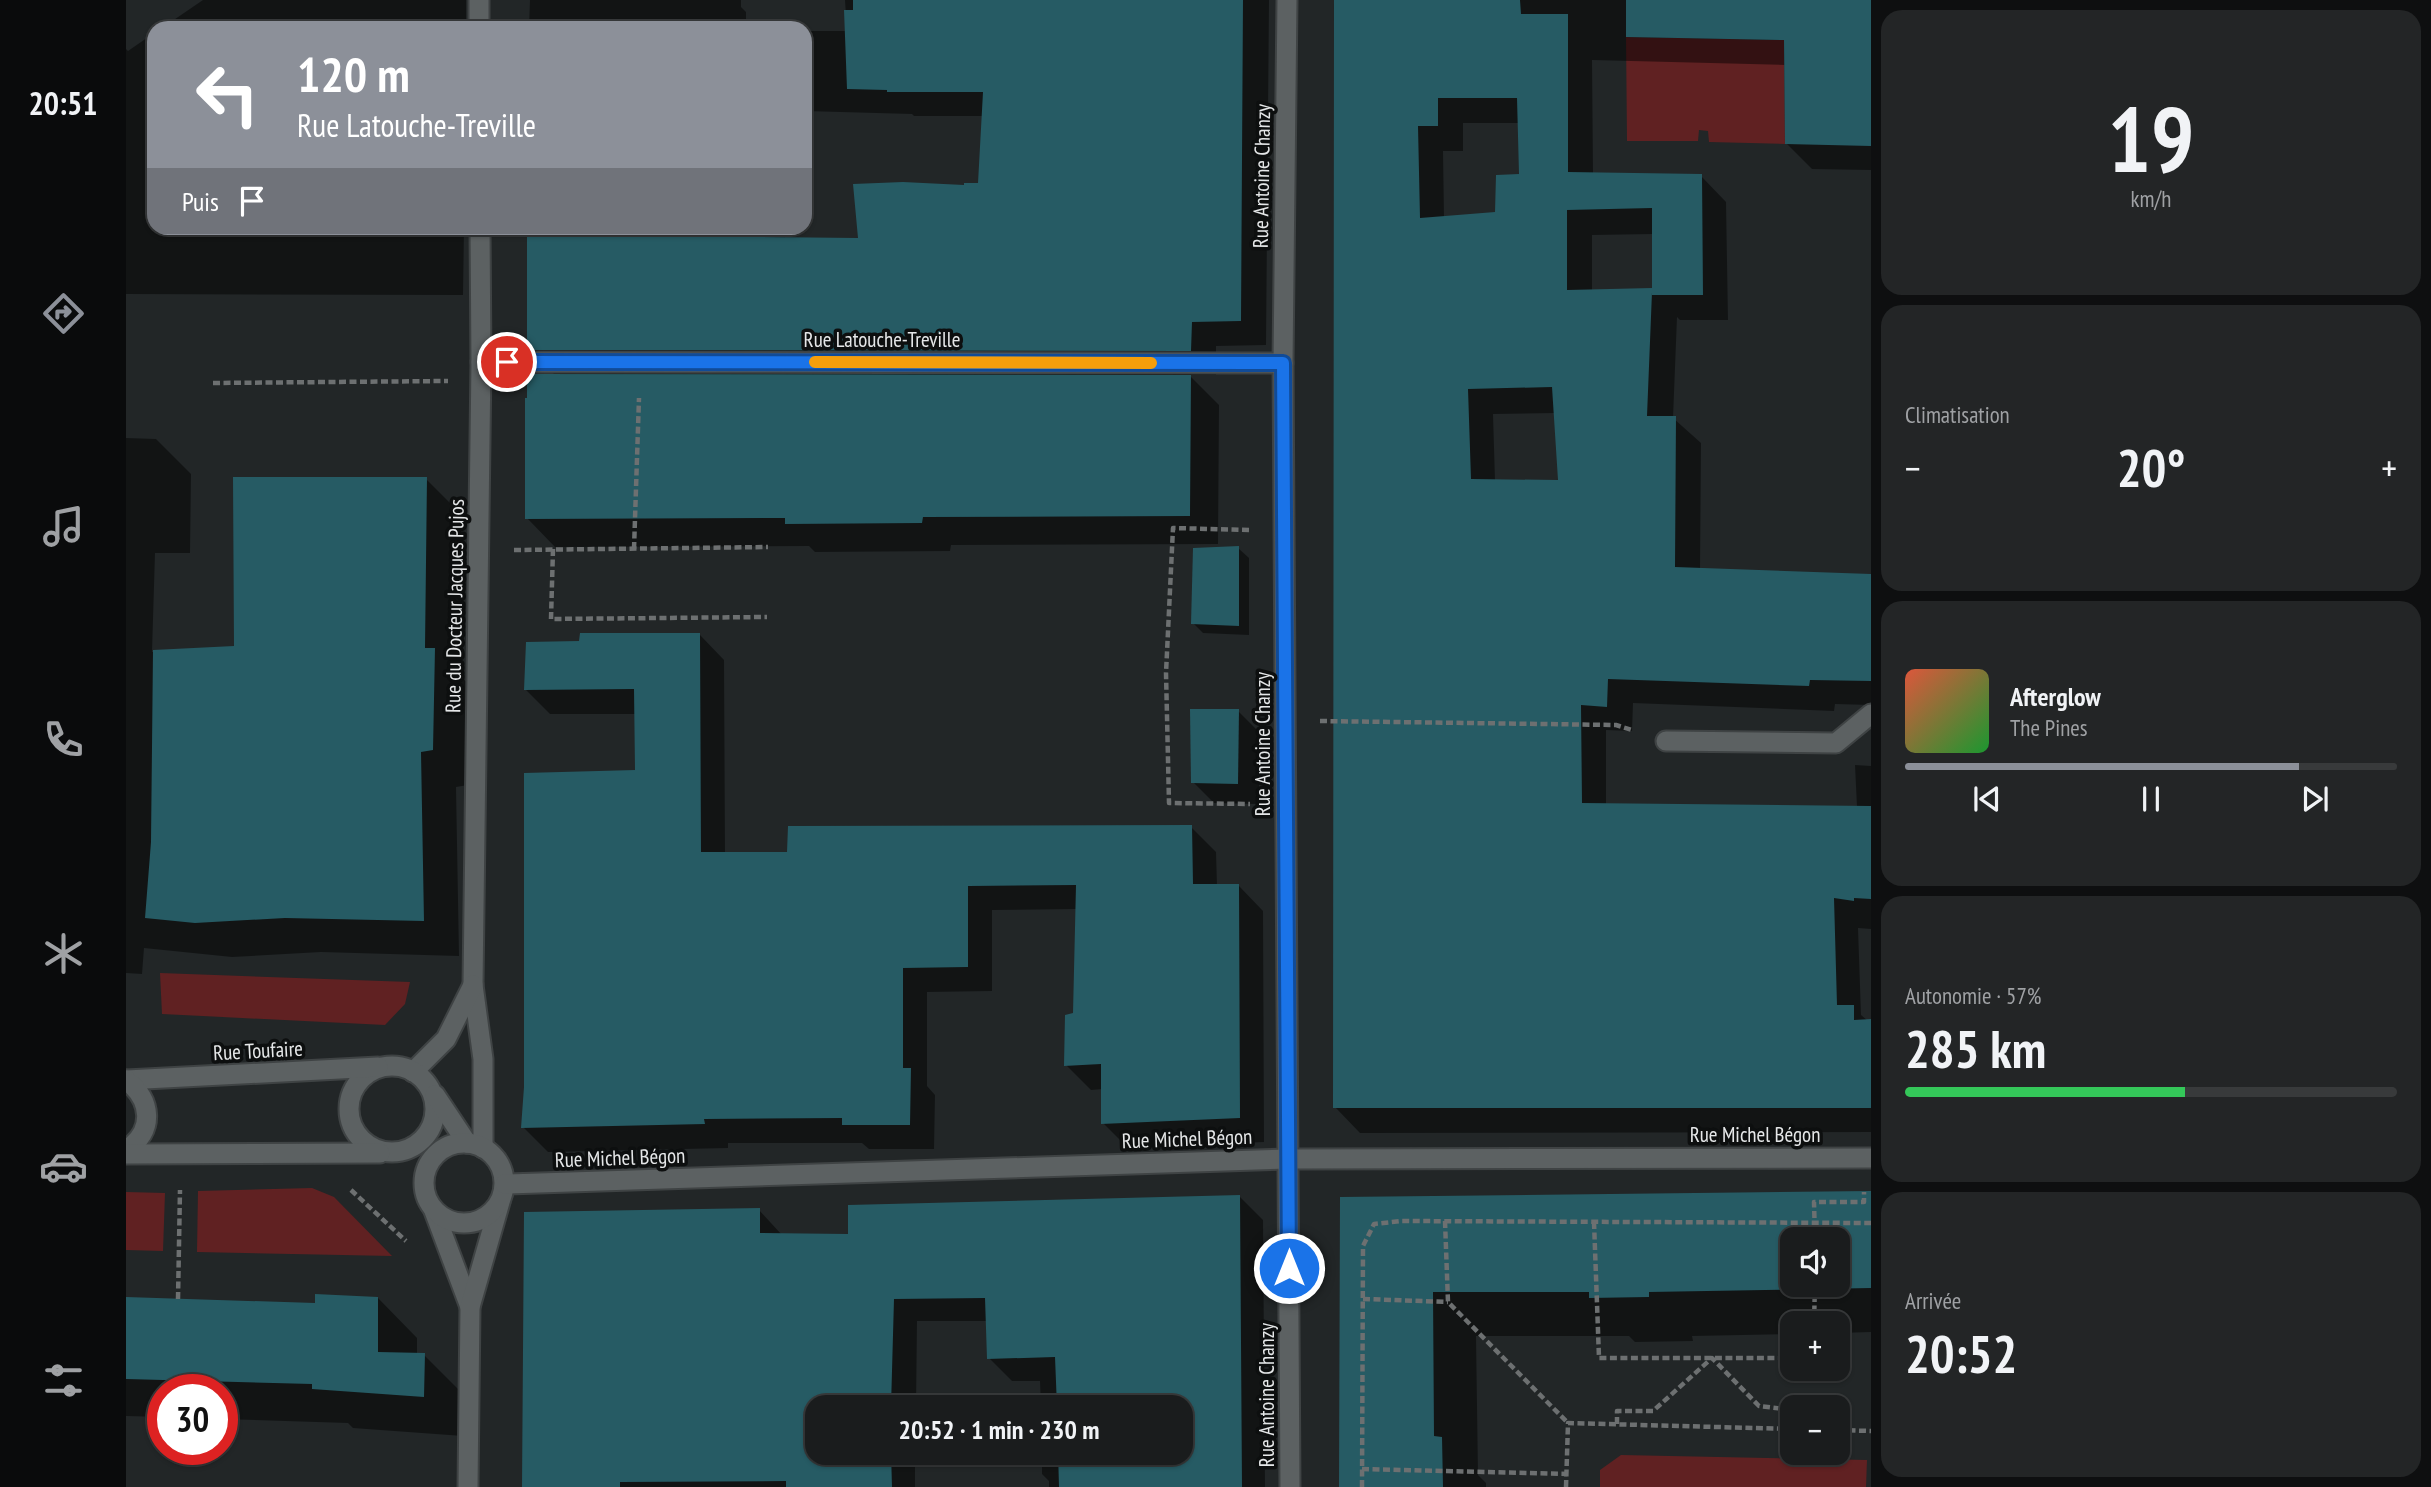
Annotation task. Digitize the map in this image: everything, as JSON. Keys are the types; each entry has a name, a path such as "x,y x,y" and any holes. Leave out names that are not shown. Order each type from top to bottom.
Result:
{"street":[{"path":"479,0 479,21"},
{"name":"Rue Antoine Chanzy","path":"1287,0 1283,363 1290,1487"},
{"name":"Rue du Docteur Jacques Pujos","path":"475,1146 483,1059 472,985 480,235"},
{"name":"Rue Latouche-Treville","path":"480,372 640,362 1283,363"},
{"path":"1666,741 1836,743 1871,714"},
{"name":"Rue du Docteur Jacques Pujos","path":"413,1072 446,1039 472,985"},
{"path":"424,1184 395,1153 373,1149 361,1141 352,1129 348,1115 349,1099 355,1086 365,1075 378,1068 393,1066 413,1072 429,1087 475,1146 499,1163 503,1193 470,1307 468,1487"},
{"name":"Rue Toufaire","path":"126,1080 393,1066"},
{"path":"126,1080 142,1095 146,1121 142,1136 126,1152"},
{"path":"126,1152 395,1153 414,1147 425,1138 432,1126 435,1099 429,1087"},
{"path":"475,1146 454,1144 442,1150 426,1171 424,1184 429,1203 445,1219 470,1223 482,1220 493,1212 503,1193"},
{"name":"Rue Michel Bégon","path":"503,1193 1288,1159 1871,1158"},
{"path":"434,1210 470,1307"}],"path":[{"path":"634,549 640,362"},
{"path":"213,383 480,372"},
{"path":"1284,531 1173,528 1166,673 1169,803 1285,804"},
{"path":"767,617 551,619 553,550 768,547"},
{"path":"1285,721 1616,725 1666,741"},
{"path":"178,1298 181,1154"},
{"path":"342,1182 409,1244"},
{"path":"1815,1227 1814,1202 1864,1202"},
{"path":"1362,1487 1363,1246 1374,1224 1401,1220 1871,1223"},
{"path":"1446,1221 1448,1302"},
{"path":"1594,1222 1599,1358 1780,1358"},
{"path":"1363,1299 1448,1302 1569,1423 1780,1429"},
{"path":"1712,1358 1759,1406 1780,1409"},
{"path":"1617,1424 1617,1411 1653,1411 1712,1358"},
{"path":"1566,1487 1569,1423"},
{"path":"1850,1430 1871,1431"},
{"path":"1363,1469 1567,1474"}],"shaded area":[{"path":"1626,37 1784,40 1785,144 1709,142 1708,131 1699,130 1698,141 1627,141"},
{"path":"160,973 410,982 405,1004 385,1025 162,1014"},
{"path":"312,1188 334,1197 392,1256 197,1252 198,1191"},
{"path":"126,1192 165,1193 163,1251 126,1250"},
{"path":"1621,1455 1780,1458 1780,1465 1850,1465 1850,1460 1867,1460 1866,1487 1600,1487 1600,1470"}],"building":[{"path":"853,0 1243,0 1241,321 1192,322 1191,351 527,350 527,235 759,235 858,238 853,184 978,183 983,92 887,92 847,89 844,10 853,10"},
{"path":"1334,0 1520,0 1521,14 1568,14 1568,172 1702,174 1703,295 1652,295 1652,292 1647,416 1676,416 1675,567 1871,574 1871,681 1810,680 1809,686 1608,679 1607,707 1581,705 1582,803 1871,806 1871,899 1854,898 1854,901 1834,898 1837,1005 1854,1005 1854,1020 1871,1019 1871,1108 1333,1108","holes":["1438,98 1517,98 1519,174 1496,175 1495,212 1420,218 1418,126 1438,126","1652,208 1652,288 1567,290 1567,210","1552,387 1558,480 1471,479 1468,389"]},
{"path":"1626,0 1871,0 1871,146 1785,144 1784,40 1626,37"},
{"path":"527,374 1191,375 1190,516 923,517 922,523 785,524 785,518 525,519"},
{"path":"233,477 427,477 425,648 435,648 433,750 421,752 424,921 285,918 195,923 145,918 151,842 153,650 234,646"},
{"path":"1239,546 1239,626 1191,624 1193,548"},
{"path":"580,633 700,633 701,852 787,852 788,826 1192,825 1193,884 1239,884 1240,1118 1101,1124 1101,1064 1064,1066 1065,1015 1073,1013 1076,885 968,886 968,967 903,968 903,1068 911,1068 910,1125 842,1125 842,1118 704,1119 705,1124 521,1128 524,1087 524,773 635,770 634,689 524,690 526,642 579,641"},
{"path":"1190,709 1239,709 1238,784 1191,783"},
{"path":"1871,1191 1871,1288 1850,1288 1850,1227 1780,1227 1780,1290 1649,1292 1649,1297 1589,1298 1589,1292 1433,1292 1434,1436 1442,1437 1443,1487 1339,1487 1340,1197"},
{"path":"1240,1195 1242,1487 1059,1487 1058,1465 1193,1465 1193,1395 1057,1395 1055,1357 987,1359 985,1298 894,1299 891,1395 805,1395 805,1465 891,1465 892,1487 786,1487 786,1481 620,1482 620,1487 522,1487 524,1212 760,1208 760,1233 848,1234 848,1205"},
{"path":"315,1294 378,1297 378,1352 425,1353 424,1397 312,1389 312,1384 238,1382 238,1374 147,1374 147,1380 126,1379 126,1297 315,1303"}],"slow traffic":[{"path":"815,362 1151,363"}],"route":[{"path":"507,362 1283,363 1289,1268"}]}
